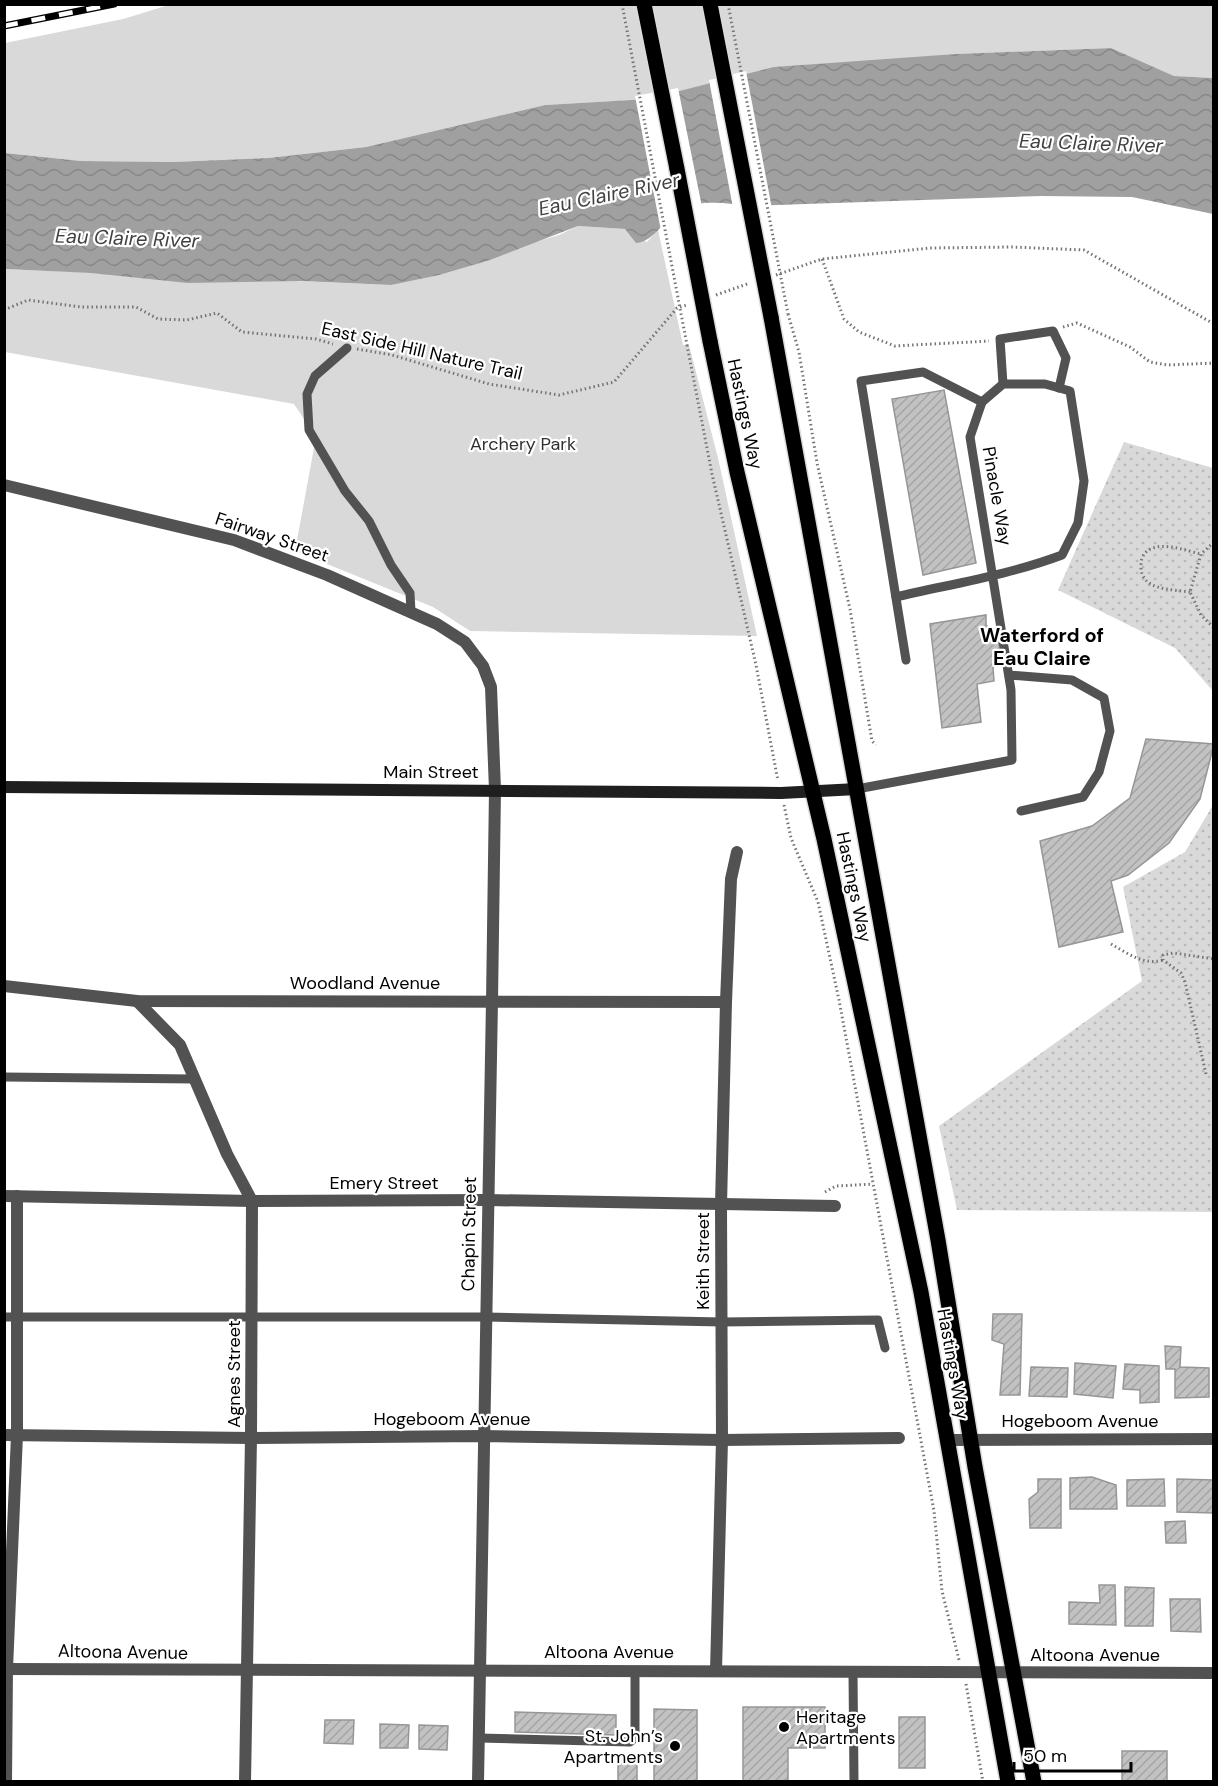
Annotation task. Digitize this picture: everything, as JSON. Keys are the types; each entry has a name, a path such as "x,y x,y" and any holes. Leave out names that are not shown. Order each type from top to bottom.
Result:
{"main road":[{"name":"Hastings Way","path":"644,4 737,472 812,793 919,1280 1008,1782"},
{"name":"Hastings Way","path":"710,4 771,317 938,1240 970,1439 1034,1782"}],"street":[{"name":"Fairway Street","path":"4,485 234,540 327,575 437,624 465,642 483,666 491,687"},
{"name":"Chapin Street","path":"478,1782 495,790 491,687"},
{"name":"Main Street","path":"4,787 781,793 856,789"},
{"name":"Keith Street","path":"716,1671 722,1440 721,1204 726,1002 731,879 737,852"},
{"name":"Woodland Avenue","path":"4,986 137,1001 726,1002"},
{"name":"Agnes Street","path":"137,1001 180,1045 227,1154 252,1201 251,1438 244,1782"},
{"name":"Emery Street","path":"11,1196 252,1201 488,1200 835,1206"},
{"path":"6,1782 11,1435 11,1196"},
{"name":"Hogeboom Avenue","path":"11,1435 251,1438 484,1436 722,1440 899,1437"},
{"name":"Hogeboom Avenue","path":"947,1440 1214,1439"},
{"name":"Altoona Avenue","path":"6,1669 246,1672 480,1670 1214,1673"}],"lane":[{"path":"906,660 861,381 923,372 982,402 1003,384 1045,384 1059,388 1066,358 1053,331 1000,339 1003,384"},
{"path":"347,348 315,376 307,394 309,430 345,491 369,521 391,565 410,593 411,612"},
{"name":"Pinacle Way","path":"993,574 1029,567 1062,555 1078,523 1084,481 1070,391 1059,388"},
{"name":"Pinacle Way","path":"856,789 1012,760 1009,675 970,437 982,402"},
{"path":"896,597 993,574"},
{"path":"1009,675 1072,680 1104,698 1110,731 1099,772 1083,796 1021,811"},
{"path":"4,1077 194,1079"},
{"path":"11,1317 486,1317 722,1322 878,1320 885,1348"},
{"path":"479,1738 630,1742 635,1738 636,1671"},
{"path":"853,1672 854,1782"}],"path":[{"path":"622,4 711,474 756,665 792,838 820,910 934,1511 942,1591 977,1736 983,1782"},
{"path":"728,4 788,314 799,352 817,463 850,609 872,741 876,745"},
{"path":"766,278 822,259 930,248 1012,247 1084,250 1214,324"},
{"path":"822,259 844,319 859,332 894,346 1000,339"},
{"path":"710,297 755,282"},
{"name":"East Side Hill Nature Trail","path":"4,310 28,300 81,307 136,307 158,319 187,320 217,313 242,333 316,339 347,348 392,355 489,384 559,394 614,382 677,308 688,304"},
{"path":"1053,331 1077,323 1130,347 1150,362 1167,366 1214,363"},
{"path":"1214,543 1201,554 1190,592 1201,615 1214,628"},
{"path":"1190,592 1155,587 1146,582 1141,568 1142,558 1150,549 1164,547 1201,554"},
{"path":"1111,944 1144,961 1154,963 1163,960"},
{"path":"1163,960 1163,955 1174,952 1214,959"},
{"path":"1163,960 1180,973 1185,981 1206,1074"},
{"path":"818,1192 836,1186 873,1184"}],"green space":[{"path":"169,5 1213,5 1213,78 1174,76 1111,48 956,54 884,61 648,99 545,105 366,147 268,158 173,162 81,161 5,153 5,43 123,19"},
{"name":"Archery Park","path":"578,226 625,229 647,242 658,230 683,345 689,345 718,458 757,636 470,631 433,607 295,551 316,437 294,404 5,352 4,269 391,285 559,235"},
{"path":"1124,442 1213,468 1213,691 1175,648 1058,590"},
{"path":"1213,805 1213,1212 957,1210 939,1126 1142,981 1123,887 1185,852"}],"water":[{"name":"Eau Claire River","path":"1111,48 1174,76 1213,78 1213,214 1132,197 1041,196 751,206 706,203 680,210 649,238 636,243 625,229 578,226 490,260 439,275 391,285 301,281 188,283 91,273 5,269 5,153 81,161 173,162 268,158 366,147 545,105 648,99 774,67 956,54"}],"pier":[{"path":"746,71 772,209 733,208 709,80"},
{"path":"678,88 702,207 681,212 661,231 635,96"}],"building":[{"path":"944,390 976,563 923,575 892,399"},
{"path":"986,615 986,625 997,635 1001,654 993,668 994,681 977,684 981,722 942,728 930,624"},
{"path":"1146,739 1214,744 1200,799 1169,843 1128,875 1111,881 1123,932 1059,947 1040,841 1092,826 1130,798"},
{"path":"993,1314 1022,1314 1020,1395 1000,1395 1004,1344 992,1340"},
{"path":"1165,1346 1181,1347 1180,1367 1209,1368 1209,1397 1175,1398 1175,1369 1166,1369"},
{"path":"1075,1363 1116,1366 1113,1398 1074,1394"},
{"path":"1125,1364 1159,1366 1159,1402 1140,1403 1140,1390 1123,1389"},
{"path":"1031,1367 1068,1368 1067,1397 1029,1396"},
{"path":"1092,1477 1116,1485 1117,1509 1070,1509 1070,1478"},
{"path":"1038,1479 1061,1479 1061,1528 1030,1528 1029,1499 1038,1492"},
{"path":"1164,1479 1165,1506 1127,1506 1127,1480"},
{"path":"1177,1479 1214,1480 1214,1513 1177,1512"},
{"path":"1185,1521 1186,1543 1166,1543 1165,1522"},
{"path":"1099,1585 1115,1585 1116,1625 1069,1624 1069,1602 1100,1603"},
{"path":"1125,1587 1154,1588 1153,1626 1125,1626"},
{"path":"1170,1599 1200,1599 1201,1632 1171,1631"},
{"name":"Heritage Apartments","path":"743,1707 825,1707 825,1748 788,1748 788,1782 743,1782"},
{"name":"St. John’s Apartments","path":"654,1709 697,1710 697,1782 654,1782"},
{"path":"515,1712 616,1715 616,1735 515,1732"},
{"path":"899,1717 925,1717 925,1768 899,1768"},
{"path":"325,1720 354,1720 353,1744 324,1743"},
{"path":"380,1724 409,1725 408,1748 380,1748"},
{"path":"419,1725 448,1726 447,1750 419,1749"},
{"path":"1122,1751 1167,1751 1167,1782 1122,1782"},
{"name":"St. John’s Apartments","path":"618,1759 637,1759 637,1782 618,1782"}],"railway":[{"path":"4,26 114,4"}],"place":[{"name":"Heritage Apartments","path":"784,1727"},
{"name":"St. John’s Apartments","path":"675,1746"}],"district":[{"name":"Waterford of Eau Claire","path":"1042,646"}]}
